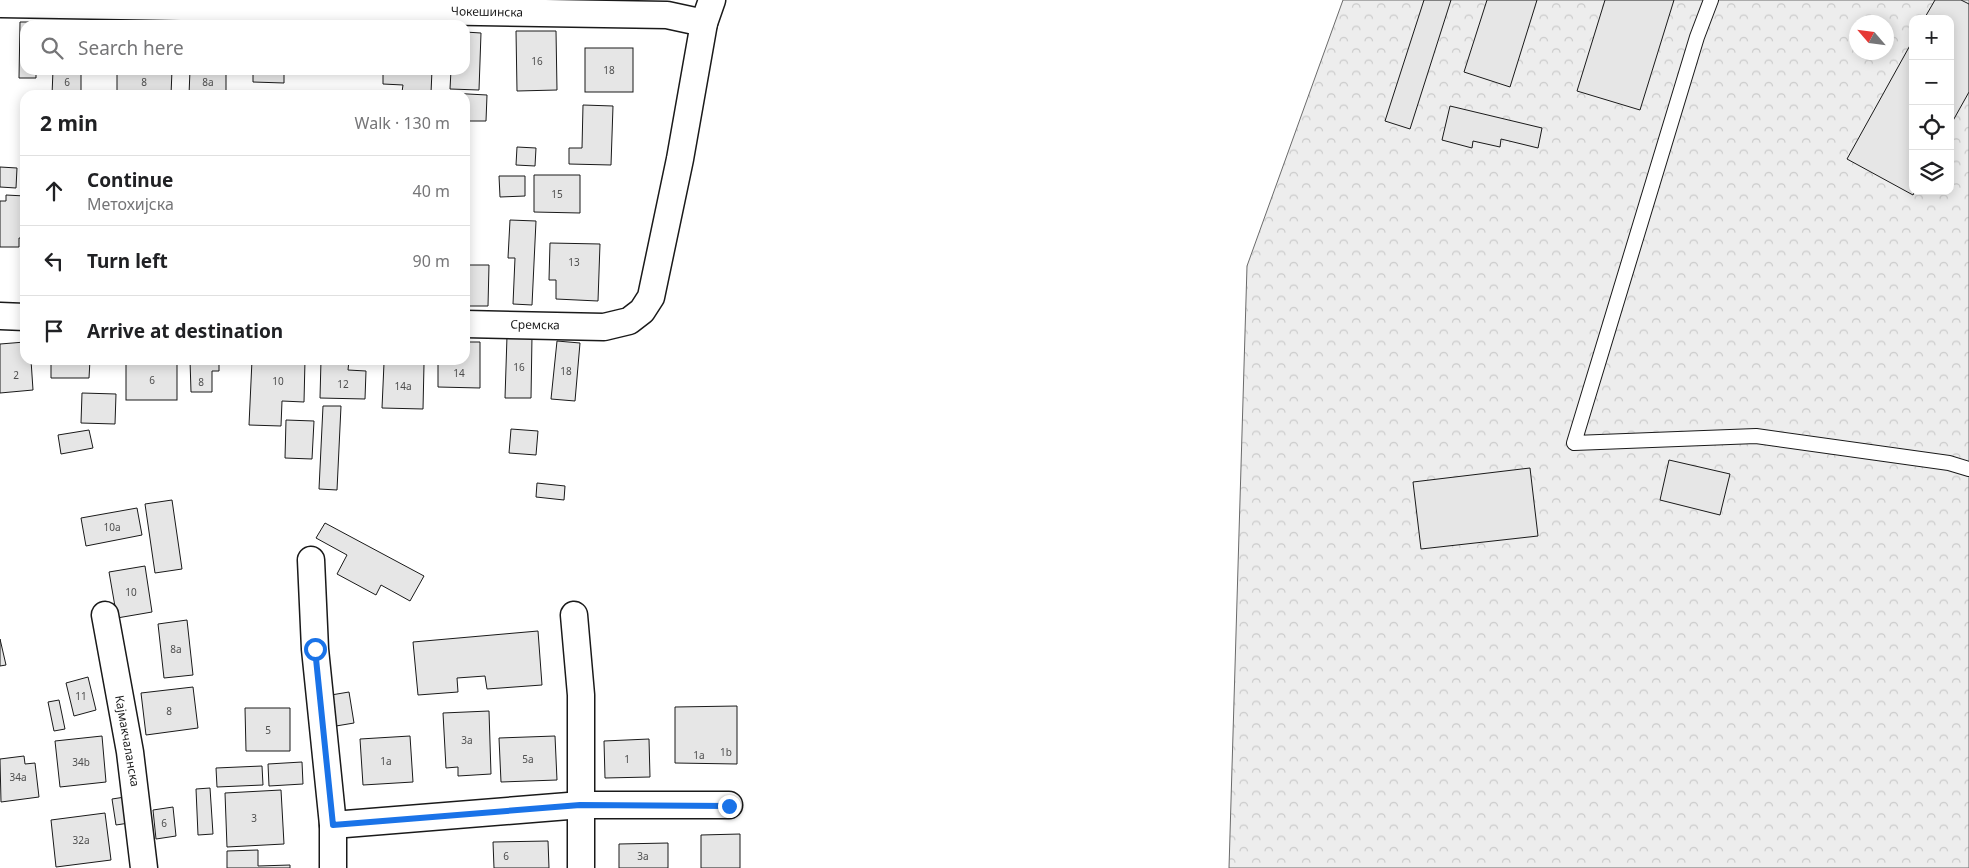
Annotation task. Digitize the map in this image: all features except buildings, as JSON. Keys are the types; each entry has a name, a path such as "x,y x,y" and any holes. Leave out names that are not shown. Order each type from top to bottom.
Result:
{"street":[{"name":"Чокешинска","path":"0,4 667,15 708,12"},
{"name":"Сремска","path":"470,324 604,326 629,321 642,311 652,297 708,12"},
{"path":"0,316 20,317"},
{"path":"311,560 315,649 333,825 333,868"},
{"name":"Кајмакчаланска","path":"105,615 130,752 144,868"},
{"path":"574,615 581,695 581,868"},
{"path":"333,825 580,805 729,806"}],"lane":[{"path":"1711,0 1697,37 1574,443 1756,436 1948,463 1969,469"}],"green space":[{"path":"1343,0 1969,0 1969,868 1229,868 1247,266"}],"route":[{"path":"315,649 333,825 580,805 729,806"}]}
